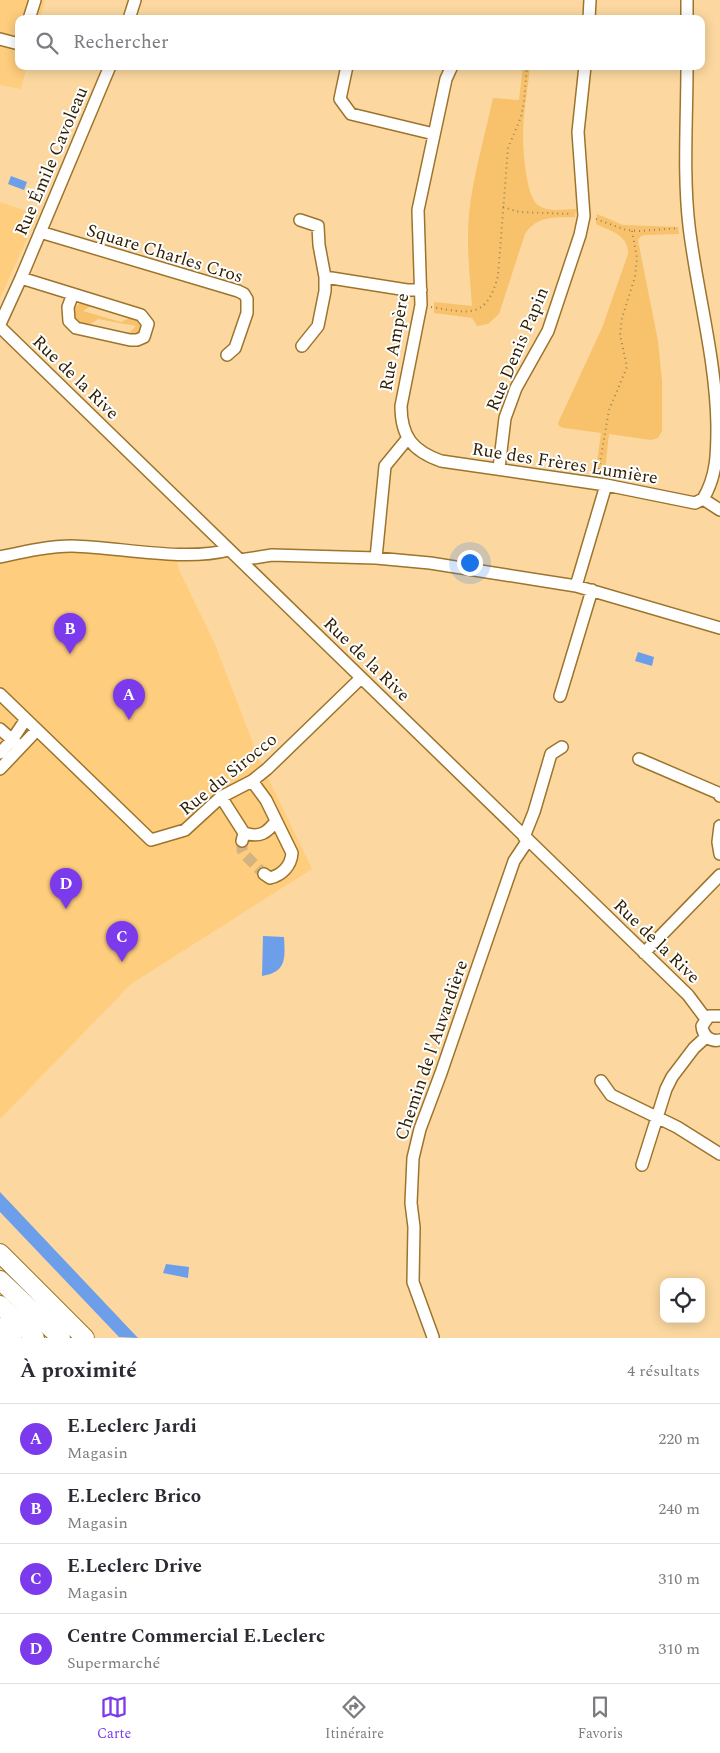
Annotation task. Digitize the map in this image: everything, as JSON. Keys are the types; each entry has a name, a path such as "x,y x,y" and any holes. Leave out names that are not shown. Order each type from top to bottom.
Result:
{"highway":[{"path":"0,1253 85,1338"},
{"path":"0,1280 61,1338"},
{"path":"0,1305 35,1338"},
{"path":"0,1327 12,1338"}],"street":[{"path":"30,15 35,0"},
{"path":"130,15 135,0"},
{"path":"589,15 590,0"},
{"path":"687,0 687,15"},
{"path":"0,39 15,43"},
{"name":"Rue Émile Cavoleau","path":"0,325 108,70"},
{"path":"346,70 340,98 351,114 434,134"},
{"name":"Rue Ampère","path":"408,438 401,419 401,406 421,305 418,210 446,79 450,70"},
{"name":"Rue Denis Papin","path":"499,468 505,418 516,388 548,331 580,236 584,216 578,132 585,70"},
{"path":"687,70 687,199 689,227 714,373 716,402 715,471 704,500 720,510"},
{"path":"300,220 318,226 319,245 325,276 325,291 318,326 302,346"},
{"name":"Square Charles Cros","path":"40,232 244,294 247,299 247,313 236,348 227,355"},
{"path":"325,276 407,290 421,290"},
{"path":"21,278 73,294 141,315 148,324 144,337 130,340 76,328 69,321 68,307 73,294"},
{"name":"Rue de la Rive","path":"0,325 688,995 706,1019"},
{"path":"376,558 385,466 408,438"},
{"name":"Rue des Frères Lumière","path":"408,438 419,450 442,461 601,484 694,503 704,500"},
{"path":"576,586 601,484"},
{"path":"0,557 71,546 166,553 214,554 229,550"},
{"path":"240,560 272,555 376,558 430,563 576,586 720,628"},
{"path":"560,696 592,590"},
{"name":"Rue du Sirocco","path":"0,694 151,840 185,830 222,797 252,781 267,769 361,678"},
{"path":"0,769 16,744 26,719"},
{"path":"0,729 16,744"},
{"path":"0,753 37,730"},
{"name":"Chemin de l'Auvardière","path":"433,1337 413,1282 413,1158 420,1129 514,861 526,838 551,754 562,747"},
{"path":"639,759 718,793 720,796"},
{"path":"252,781 266,800 290,849 291,858 288,866 281,874 270,878 264,874"},
{"path":"222,797 243,837 264,834 276,821"},
{"path":"720,826 718,842 720,854"},
{"path":"644,953 720,876"},
{"path":"720,1016 713,1015 706,1019 702,1026 706,1037 712,1040 720,1040"},
{"path":"642,1165 664,1095 672,1077 694,1048 706,1037"},
{"path":"601,1081 611,1094 658,1117 720,1154"}],"path":[{"path":"421,305 457,312 470,312 481,307 491,298 498,276 508,148 521,118 527,70"},
{"path":"502,207 519,212 577,214 601,220 626,230 640,231 689,227"},
{"path":"601,484 608,410 627,367 620,335 622,318 635,277 637,258 632,230"}],"shaded area":[{"path":"0,0 45,0 41,15 15,15 15,70 26,70 21,89 0,85"},
{"path":"523,70 530,70 523,135 528,184 538,205 556,210 576,209 575,217 547,219 535,223 530,228 525,234 499,314 488,324 477,326 472,318 434,313 434,302 472,306 468,226 476,170 493,98 519,100"},
{"path":"0,202 38,215 0,298"},
{"path":"597,214 623,225 678,227 679,234 645,235 641,236 638,240 658,341 662,381 662,431 658,438 651,440 609,434 605,471 596,469 601,433 564,428 559,426 558,423 602,328 628,254 622,238 596,224"},
{"path":"83,302 92,305 83,311 121,322 131,317 141,320 144,324 139,335 127,335 136,326 98,319 86,327 78,324 71,317 78,304"},
{"path":"71,546 174,553 180,572 215,644 259,759 312,869 131,984 0,1119 0,558"}],"water":[{"path":"11,176 27,182 24,190 8,184"},
{"path":"638,652 654,657 652,666 635,661"},
{"path":"263,936 284,937 284,958 283,963 276,971 262,976"},
{"path":"0,1192 138,1338 119,1337 0,1212"},
{"path":"166,1264 189,1267 188,1278 163,1273"}],"tunnel":[{"path":"242,841 244,854 264,874"}],"place":[{"name":"E.Leclerc Brico","path":"70,654"},
{"name":"E.Leclerc Jardi","path":"129,720"},
{"name":"Centre Commercial E.Leclerc","path":"66,909"},
{"name":"E.Leclerc Drive","path":"122,962"}]}
